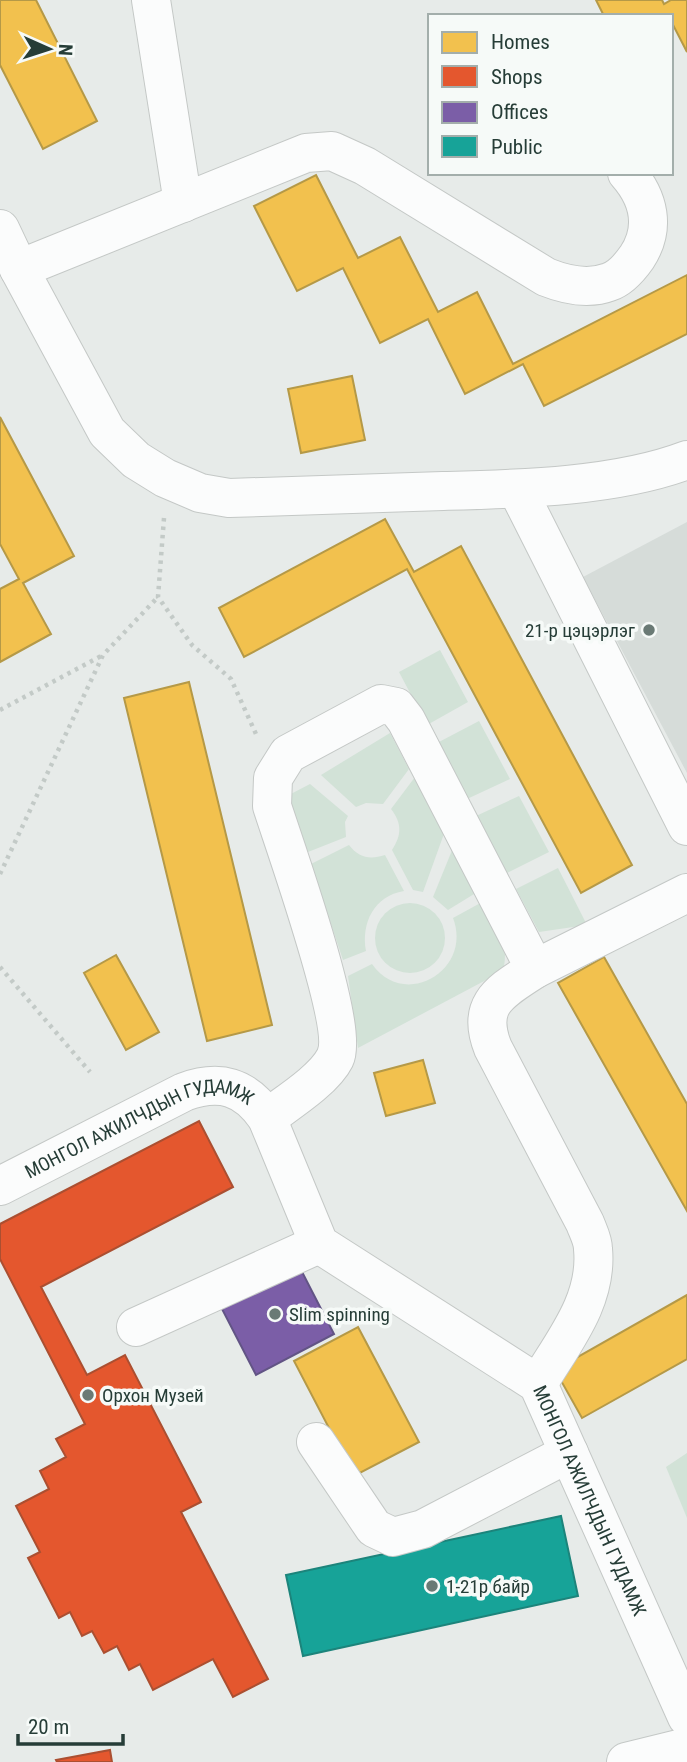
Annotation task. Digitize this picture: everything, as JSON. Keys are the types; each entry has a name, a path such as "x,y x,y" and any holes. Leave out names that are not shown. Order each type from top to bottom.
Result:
{"street":[{"path":"151,0 183,203"},
{"path":"19,269 306,153 332,151 365,166 546,278 566,285 587,286 611,282 629,268 642,249 649,229 647,206 629,175"},
{"path":"0,229 107,432 136,460 165,478 200,493 229,498 517,489 626,477 687,460"},
{"path":"517,489 687,827"},
{"path":"267,1118 326,1071 336,1056 339,1034 326,979 272,806 273,778 288,754 381,704 396,707 406,720 535,969"},
{"path":"538,1384 581,1315 592,1281 593,1247 585,1223 493,1048 485,1029 489,1010 501,992 535,969 687,893"},
{"name":"МОНГОЛ АЖИЛЧДЫН ГУДАМЖ","path":"0,1186 184,1092 204,1085 225,1086 245,1094 259,1106 267,1118 319,1244 538,1384 569,1453 685,1744"},
{"path":"136,1327 319,1244"},
{"path":"316,1442 374,1528 393,1536 424,1529 569,1453"},
{"path":"626,1762 685,1744"}],"path":[{"path":"0,874 103,655 158,597 165,478"},
{"path":"158,597 192,645 231,679 260,743"},
{"path":"0,710 103,655"},
{"path":"0,967 90,1072"}],"shaded area":[{"name":"21-р цэцэрлэг","path":"687,522 687,773 583,577"}],"green space":[{"path":"440,650 468,702 427,725 399,672"},
{"path":"479,721 510,779 467,799 437,743"},
{"path":"390,733 409,769 383,804 366,803 356,807 321,775"},
{"path":"415,777 445,831 423,892 413,890 392,850 398,839 399,829 391,809"},
{"path":"310,784 348,816 345,822 346,837 308,852 287,796"},
{"path":"519,796 549,852 507,873 476,816"},
{"path":"455,843 479,891 448,910 433,897"},
{"path":"349,845 365,857 385,855 404,891 385,899 372,912 366,931 366,951 343,960 311,864"},
{"path":"558,868 587,925 539,932 516,889"},
{"path":"484,901 498,926 503,943 503,971 358,1048 348,976 372,964 385,977 401,984 417,984 432,978 445,968 453,954 457,937 453,918"},
{"path":"410,903 429,909 439,919 445,938 439,957 429,967 410,973 391,967 381,957 375,938 381,919 391,909"},
{"path":"687,1453 687,1518 666,1467"}],"building: Homes":[{"path":"0,0 36,0 97,121 43,149 0,65"},
{"path":"596,0 662,0 664,4 671,0 687,0 687,52 673,25 673,14 603,14"},
{"path":"316,175 358,258 400,237 438,312 477,292 513,364 687,275 687,334 544,406 523,364 465,394 428,319 380,343 343,268 297,291 254,206"},
{"path":"352,376 365,440 301,453 288,389"},
{"path":"0,417 74,556 23,583 51,634 0,662 0,589 19,579 0,544"},
{"path":"385,519 414,572 461,546 632,865 581,893 407,569 244,657 219,608"},
{"path":"189,682 272,1025 207,1041 124,698"},
{"path":"116,955 159,1032 126,1050 84,973"},
{"path":"604,957 687,1104 687,1211 558,983"},
{"path":"423,1060 435,1103 386,1116 374,1073"},
{"path":"687,1295 687,1359 582,1418 555,1370"},
{"path":"358,1327 419,1442 354,1476 294,1361"}],"building: Shops":[{"path":"199,1121 233,1187 41,1287 87,1375 125,1355 201,1502 181,1512 268,1679 233,1697 213,1659 153,1690 140,1664 129,1670 117,1646 104,1653 92,1631 82,1636 70,1612 59,1618 28,1558 40,1552 16,1506 49,1489 40,1471 66,1457 56,1439 85,1424 0,1259 0,1224"},
{"path":"110,1750 112,1762 56,1760"}],"building: Offices":[{"path":"299,1266 334,1334 256,1375 221,1307"}],"building: Public":[{"name":"1-21р байр","path":"561,1516 578,1596 303,1656 286,1575"}],"place":[{"name":"21-р цэцэрлэг","path":"649,630"},
{"name":"Slim spinning","path":"275,1314"},
{"name":"Орхон Myзей","path":"88,1395"},
{"name":"1-21р байр","path":"432,1586"}]}
